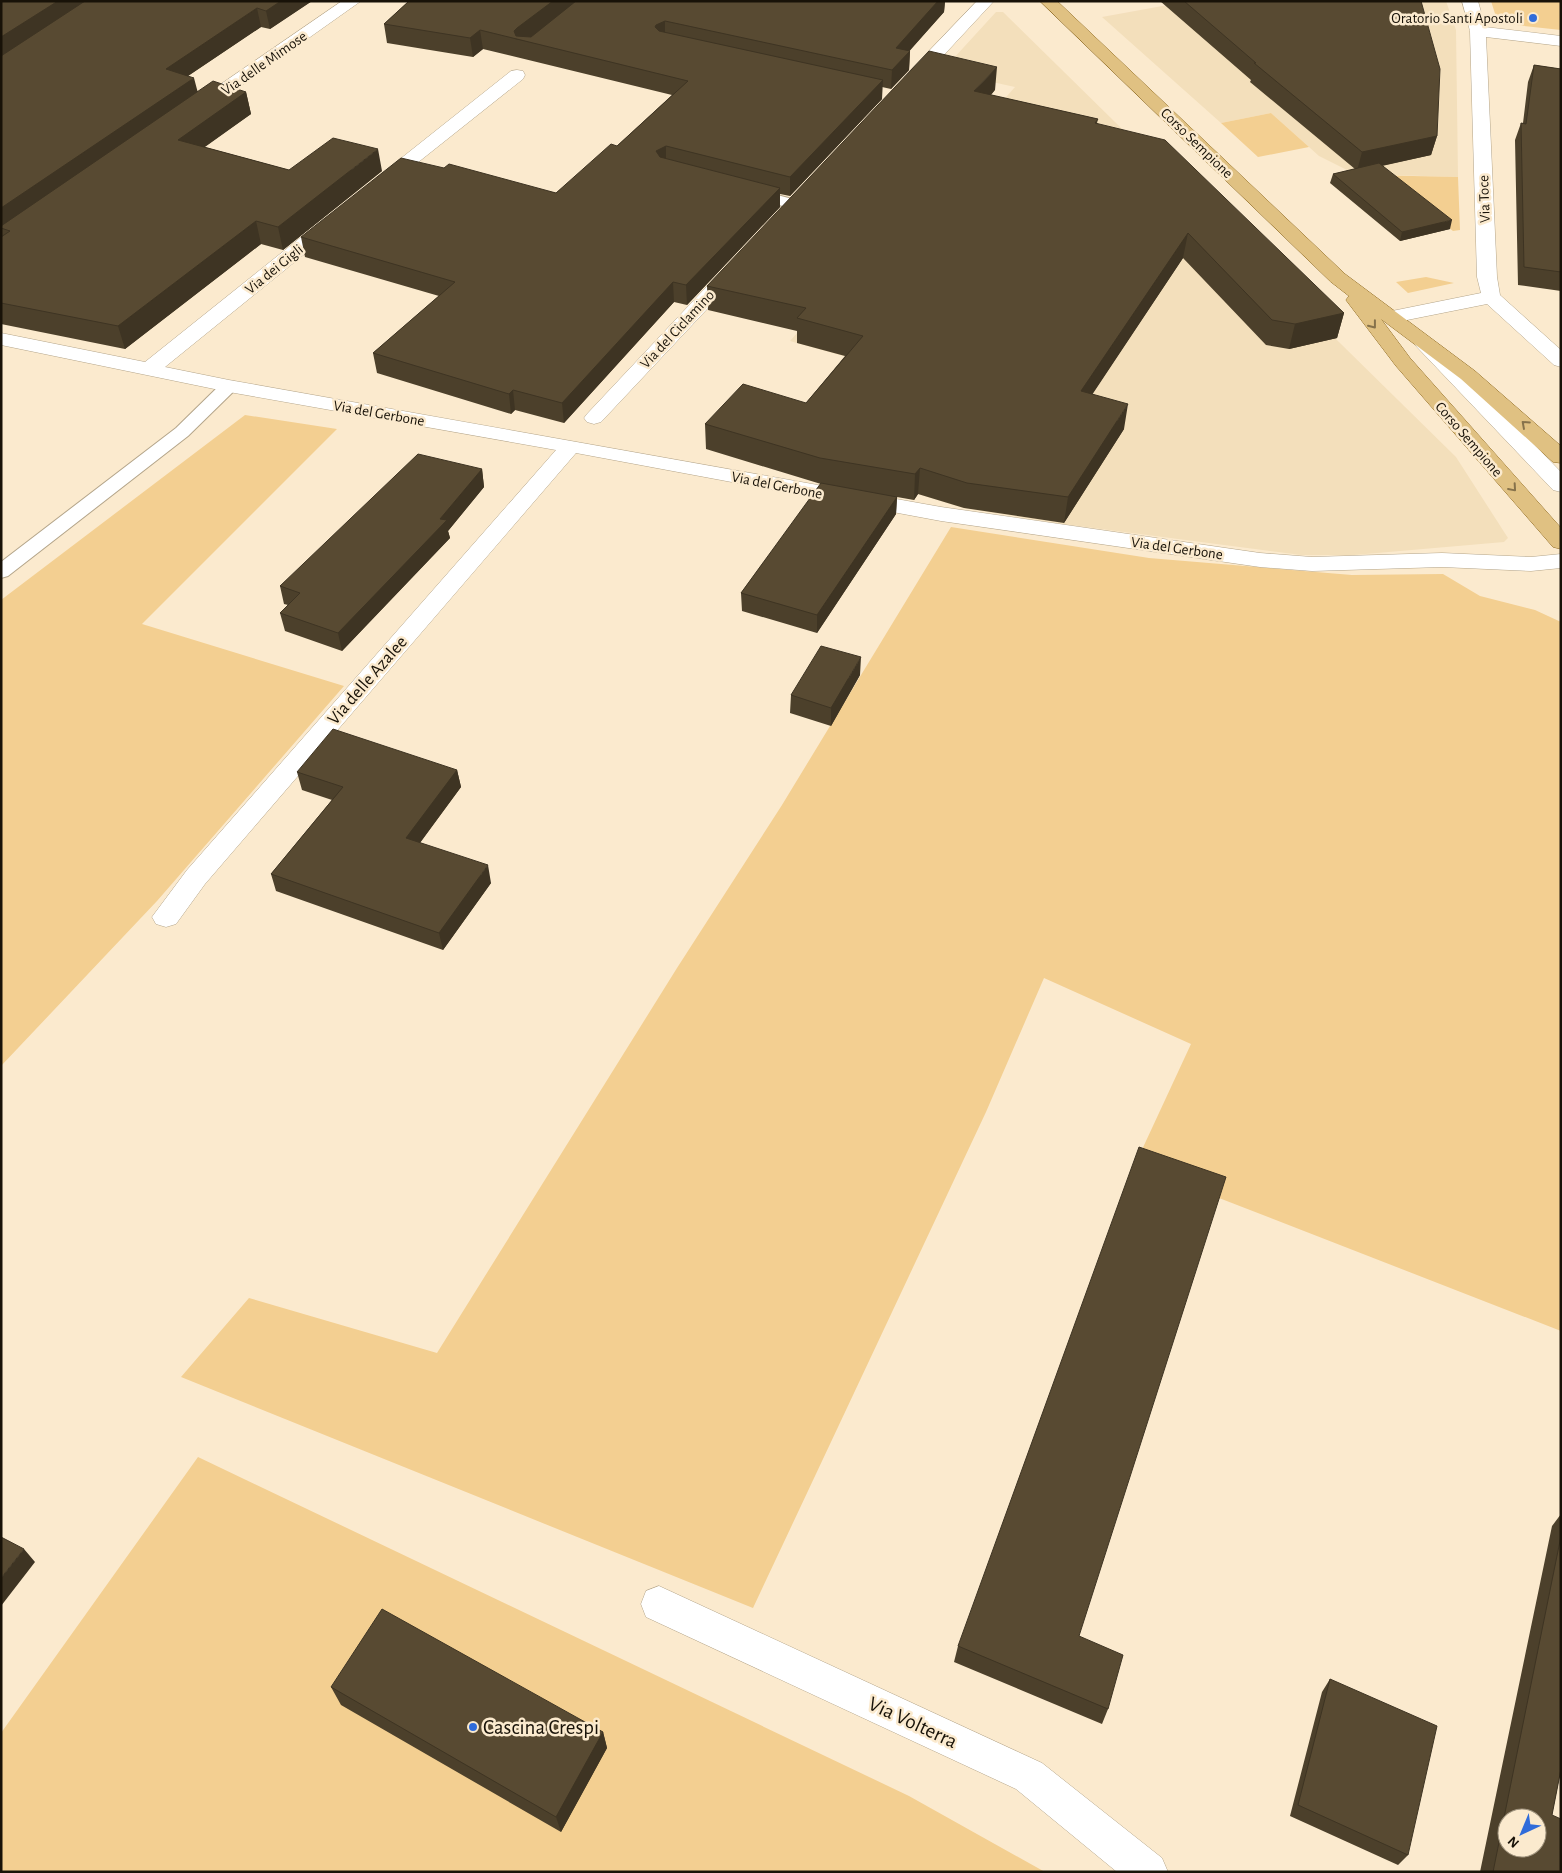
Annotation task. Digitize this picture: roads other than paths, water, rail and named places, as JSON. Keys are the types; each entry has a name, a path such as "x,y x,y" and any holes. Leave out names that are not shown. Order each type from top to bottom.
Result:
{"main road":[{"name":"Corso Sempione","path":"1048,1 1345,285 1392,317 1468,375 1561,457"},
{"name":"Corso Sempione","path":"1345,285 1369,320 1403,362 1561,542"}],"street":[{"name":"Via delle Mimose","path":"181,120 353,1"},
{"path":"902,89 986,1"},
{"name":"Via Toce","path":"1470,1 1478,31 1487,277 1491,297"},
{"path":"1478,31 1561,41"},
{"path":"364,197 517,75"},
{"path":"788,210 808,190"},
{"name":"Via dei Gigli","path":"149,370 348,209"},
{"name":"Via del Ciclamino","path":"594,418 744,258"},
{"path":"1392,317 1491,297 1561,361"},
{"path":"1413,333 1561,485"},
{"name":"Via del Gerbone","path":"1,339 229,386 941,514 1260,560 1332,564 1432,560 1531,564 1561,561"},
{"name":"Via delle Azalee","path":"166,917 196,877 571,446"},
{"name":"Via Volterra","path":"659,1604 1029,1776 1148,1872"}],"lane":[{"path":"730,188 788,210"},
{"path":"1,572 182,432 229,386"}],"place":[{"name":"Oratorio Santi Apostoli","path":"1533,18"},
{"name":"Cascina Crespi","path":"473,1727"}]}
